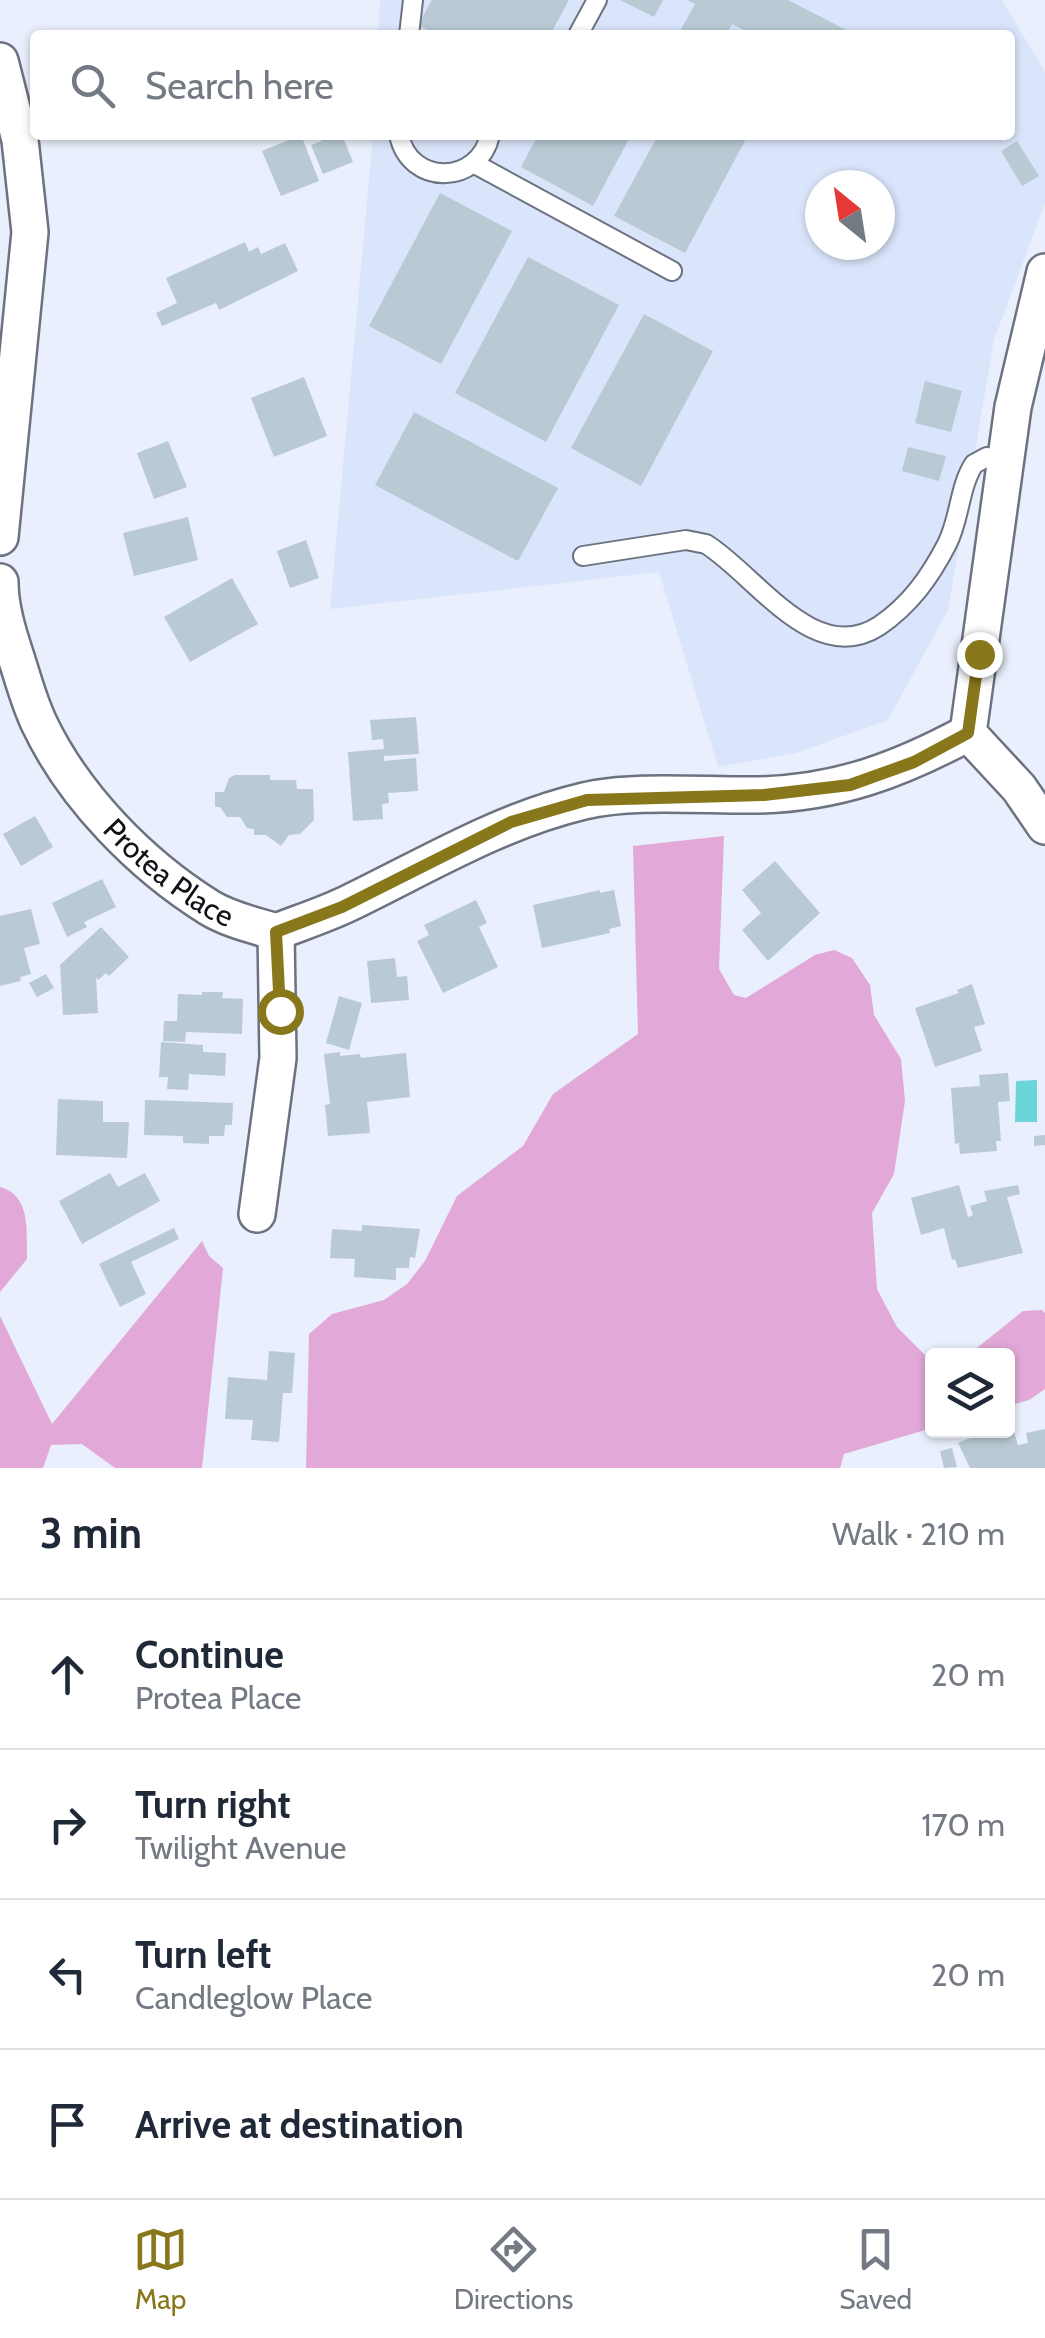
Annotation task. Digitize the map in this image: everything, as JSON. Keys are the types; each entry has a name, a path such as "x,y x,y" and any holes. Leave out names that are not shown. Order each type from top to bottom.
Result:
{"street":[{"path":"0,61 20,140 30,232 0,537"},
{"path":"968,733 1013,408 1045,272"},
{"name":"Protea Place","path":"0,582 8,634 38,722 55,754 91,802 166,878 214,910 276,932 278,1058 257,1214"},
{"path":"968,733 1019,788 1045,826"},
{"path":"276,932 342,907 511,822 587,800 764,795 850,785 914,762 968,733"}],"lane":[{"path":"410,30 413,0"},
{"path":"581,30 597,0"},
{"path":"401,140 409,158 433,173 462,172 484,154 488,140"},
{"path":"474,164 672,271"},
{"path":"583,556 686,540 706,544 815,632 851,639 889,619 910,601 927,578 952,534 974,464 986,458 1006,462"}],"shaded area":[{"path":"380,0 1002,0 1045,72 1045,203 994,340 948,610 888,720 796,753 718,767 659,572 330,609 373,140 1015,140 1015,30 378,30"},
{"path":"724,836 719,969 734,995 746,998 815,955 834,950 852,958 870,985 874,1015 901,1059 905,1101 894,1174 872,1213 877,1289 897,1327 925,1355 925,1430 844,1454 840,1468 306,1468 309,1334 332,1314 384,1300 407,1284 425,1261 457,1196 523,1146 553,1094 638,1034 633,846"},
{"path":"0,1187 18,1198 22,1207 27,1259 0,1292"},
{"path":"202,1241 209,1256 223,1268 202,1468 115,1468 82,1444 51,1445 43,1468 0,1468 0,1316 52,1424"},
{"path":"1023,1311 1045,1313 1045,1389 1015,1404 1015,1348 977,1348"}],"water":[{"path":"1037,1080 1037,1122 1015,1122 1016,1081"}],"building":[{"path":"432,0 569,0 553,30 427,30 418,25"},
{"path":"620,0 663,0 654,17"},
{"path":"687,0 788,0 846,30 744,30 732,24 729,30 681,30 695,4"},
{"path":"289,140 303,140 319,181 281,196 262,151"},
{"path":"324,140 344,140 353,162 323,174 311,145"},
{"path":"535,140 628,140 593,206 521,167"},
{"path":"655,140 745,140 685,253 614,216"},
{"path":"1017,141 1039,176 1022,186 1001,151"},
{"path":"440,193 512,231 441,364 369,326"},
{"path":"245,242 249,252 258,247 261,254 285,243 298,271 219,310 216,303 162,326 156,313 177,303 166,278"},
{"path":"528,257 619,305 546,442 455,393"},
{"path":"644,314 713,351 641,486 571,448"},
{"path":"304,377 327,436 274,457 251,398"},
{"path":"925,381 962,391 951,432 915,423"},
{"path":"414,412 558,488 518,561 375,485"},
{"path":"168,441 187,487 154,499 137,453"},
{"path":"908,447 946,456 939,481 902,471"},
{"path":"188,517 198,560 134,576 123,533"},
{"path":"306,540 319,578 290,588 277,551"},
{"path":"232,578 258,624 190,662 164,617"},
{"path":"416,717 419,754 384,756 384,761 416,758 418,791 388,793 389,803 382,804 383,819 353,821 348,752 384,749 383,739 372,740 370,720"},
{"path":"270,775 270,780 296,780 297,789 313,789 314,820 300,834 289,835 281,846 266,835 254,835 254,829 247,828 240,817 227,817 220,807 215,807 215,792 224,792 229,778"},
{"path":"35,816 53,847 21,866 3,834"},
{"path":"775,861 820,913 768,961 742,930 761,913 742,890"},
{"path":"102,879 116,907 84,922 87,927 67,937 52,903"},
{"path":"614,890 621,926 609,929 610,933 542,948 533,905"},
{"path":"476,900 487,923 479,927 498,967 443,993 417,941 429,935 424,925"},
{"path":"31,909 40,944 24,948 31,974 0,986 0,916"},
{"path":"101,927 129,957 109,976 106,973 98,980 96,977 98,1013 63,1015 60,965"},
{"path":"395,958 397,977 407,976 409,1000 371,1003 367,961"},
{"path":"46,974 54,988 37,997 29,983"},
{"path":"972,984 985,1024 974,1027 982,1051 935,1067 915,1008 959,993 957,990"},
{"path":"223,992 222,998 243,999 242,1034 186,1032 185,1042 163,1041 164,1021 177,1021 178,994"},
{"path":"339,996 362,1003 349,1050 326,1043"},
{"path":"161,1042 203,1045 203,1052 226,1053 225,1076 189,1074 188,1090 167,1089 168,1077 159,1077"},
{"path":"340,1052 340,1056 360,1054 361,1058 406,1053 410,1097 367,1102 370,1133 328,1136 325,1105 330,1104 324,1054"},
{"path":"1008,1073 1010,1101 998,1102 1001,1141 996,1141 997,1151 960,1154 959,1143 955,1144 951,1088 980,1086 979,1075"},
{"path":"58,1099 103,1101 103,1122 129,1122 127,1158 56,1155"},
{"path":"145,1100 233,1103 232,1125 225,1125 224,1136 209,1136 209,1144 183,1143 183,1136 144,1135"},
{"path":"1045,1135 1045,1145 1034,1146 1034,1136"},
{"path":"110,1173 118,1187 145,1173 160,1201 82,1244 59,1201"},
{"path":"959,1185 968,1217 973,1215 970,1206 987,1201 984,1191 1018,1185 1020,1194 1007,1197 1023,1253 958,1268 952,1260 944,1228 921,1235 911,1198"},
{"path":"362,1225 420,1229 415,1258 410,1257 409,1268 396,1268 396,1280 354,1277 355,1259 330,1258 332,1229 362,1231"},
{"path":"174,1228 179,1239 131,1262 146,1294 120,1307 99,1264"},
{"path":"269,1351 295,1353 292,1393 283,1393 279,1442 251,1440 253,1420 225,1419 228,1377 267,1380"},
{"path":"1045,1429 1045,1468 970,1468 958,1443 970,1438 1015,1435 1018,1445 1028,1443 1026,1433"},
{"path":"952,1448 957,1467 944,1468 940,1451"}],"route":[{"path":"280,1011 276,932 342,907 511,822 587,800 764,795 850,785 914,762 968,733 979,654"}]}
